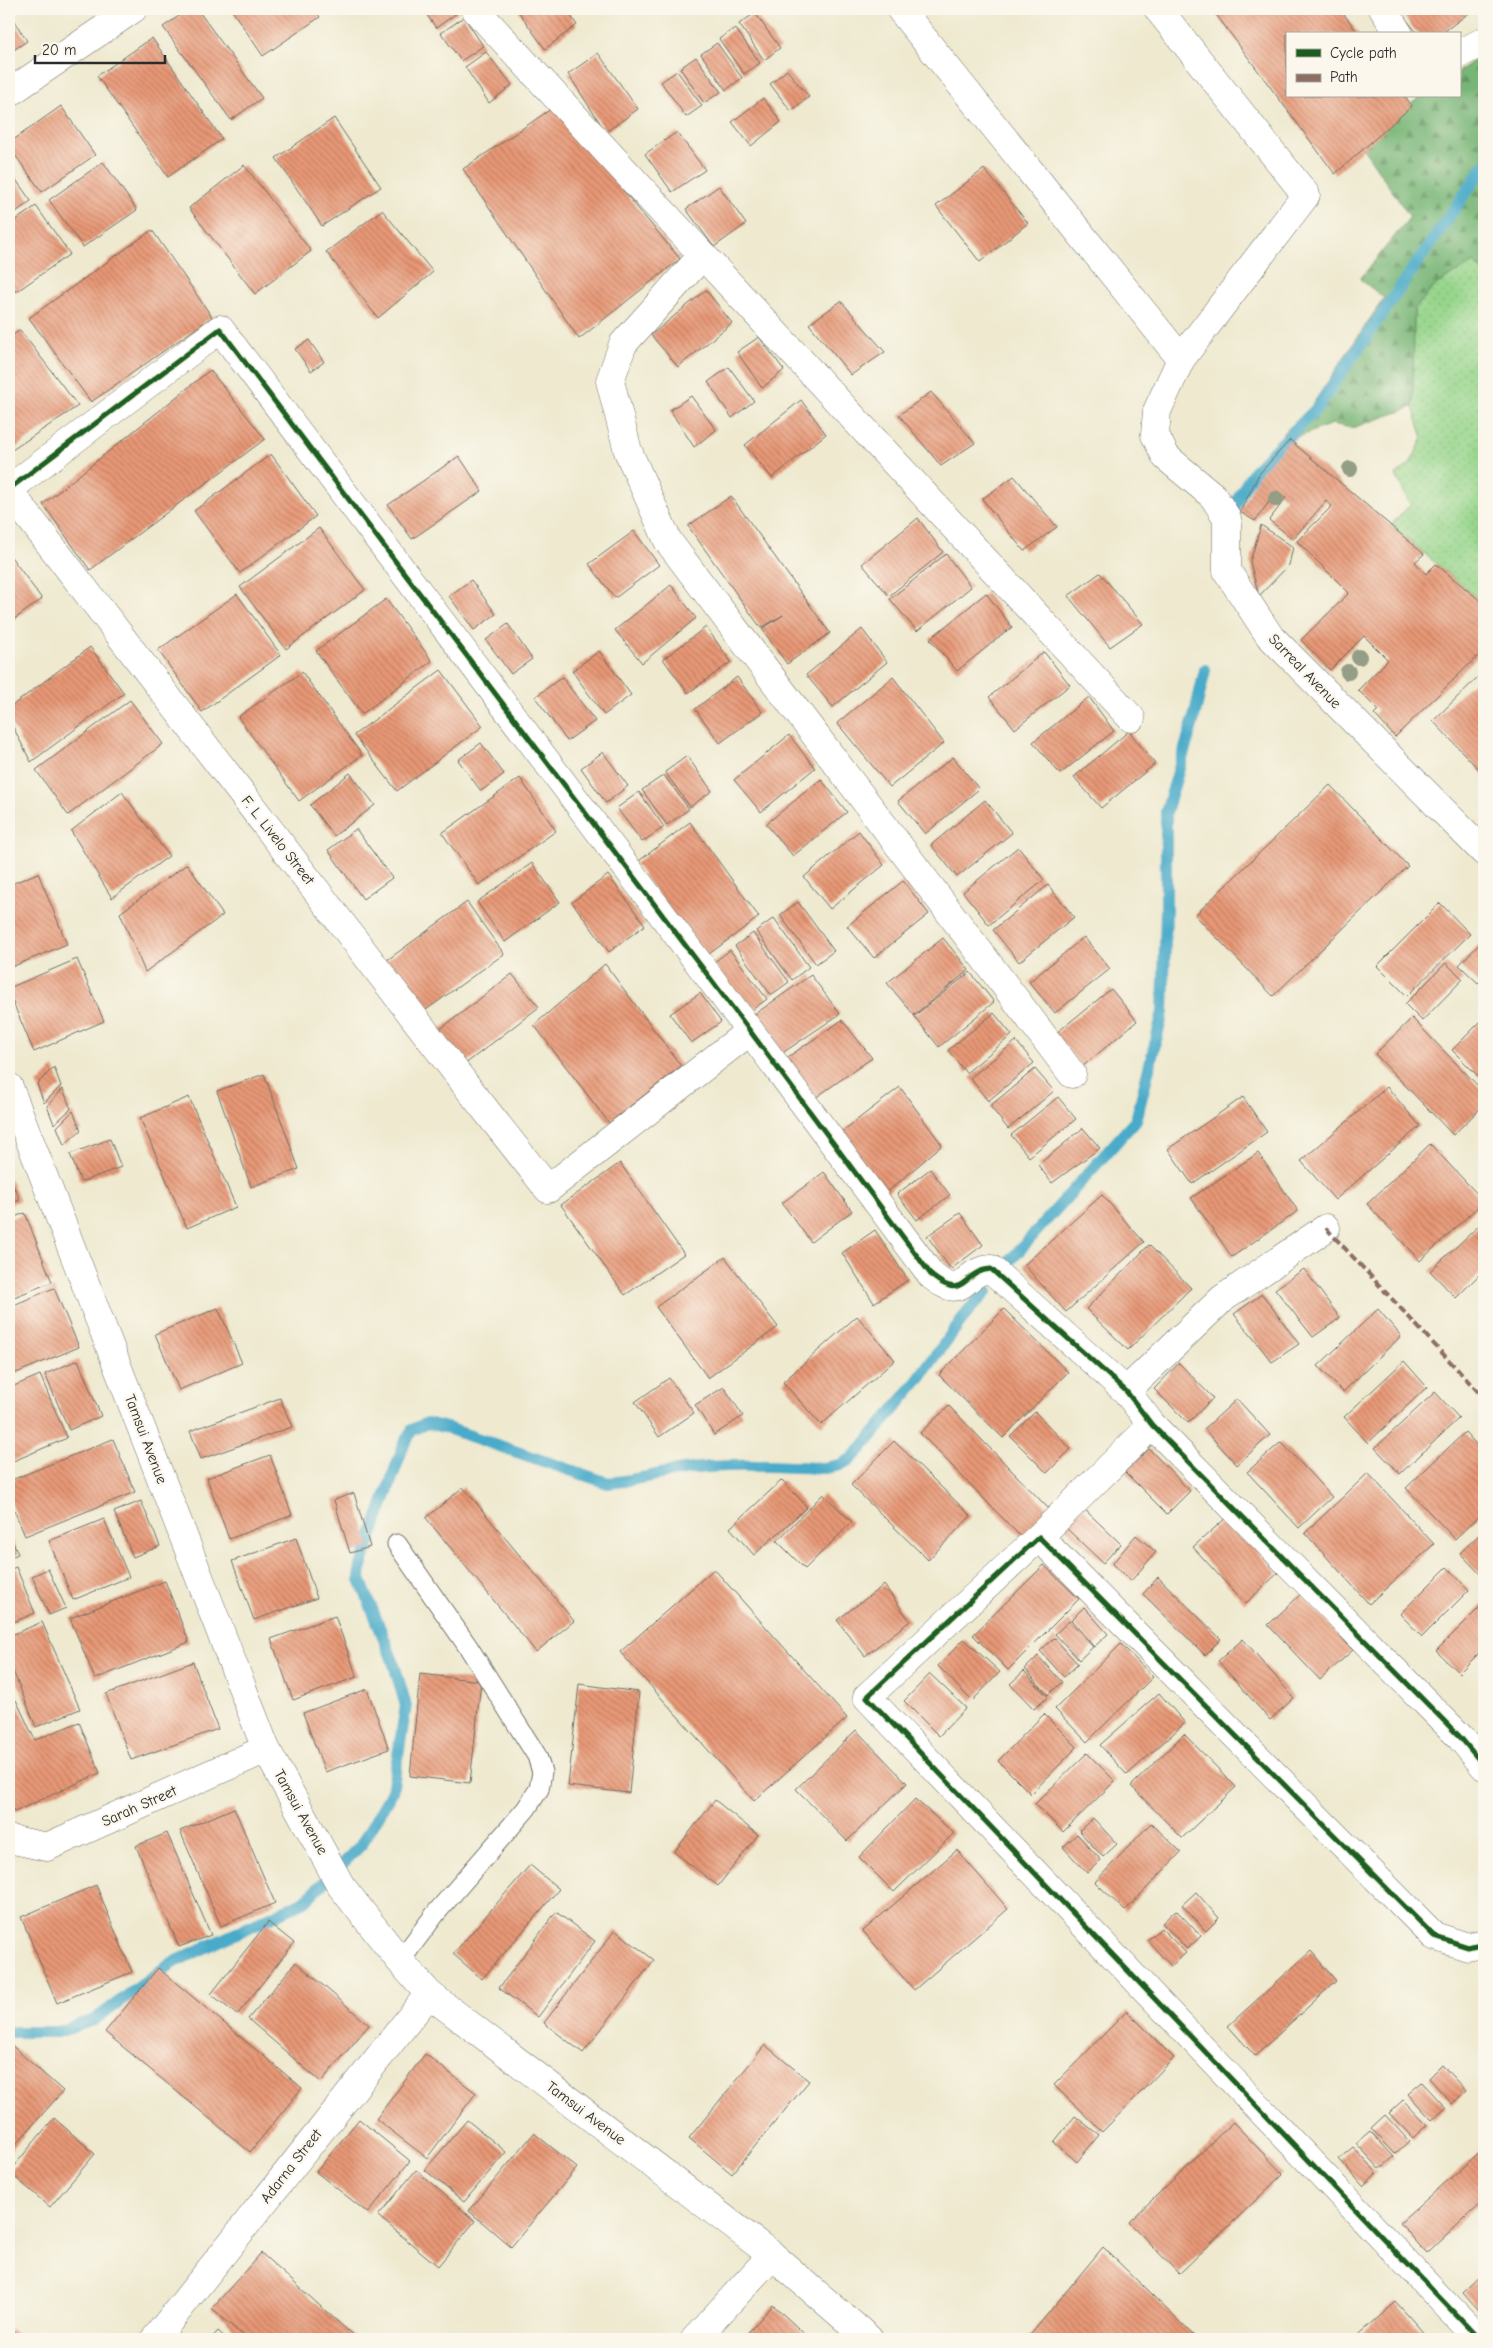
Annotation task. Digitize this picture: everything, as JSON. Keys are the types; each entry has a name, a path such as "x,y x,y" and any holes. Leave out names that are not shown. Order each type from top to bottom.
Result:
{"street":[{"path":"9,93 133,9"},
{"path":"475,9 1131,718"},
{"path":"900,9 1181,359"},
{"name":"Sarreal Avenue","path":"1158,9 1306,195 1181,359 1157,411 1155,434 1166,457 1214,496 1227,518 1227,571 1269,636 1484,852"},
{"path":"1384,9 1398,32"},
{"path":"1460,53 1484,41"},
{"path":"702,256 623,344 610,381 628,451 668,541 1072,1074"},
{"path":"9,490 220,329 750,1031 932,1276 946,1287 960,1286 980,1270 991,1269 1126,1391 1152,1425 1461,1738 1484,1766"},
{"name":"F. L. Livelo Street","path":"9,490 548,1189 750,1031"},
{"name":"Tamsui Avenue","path":"9,1087 266,1749 341,1886 400,1962 429,1994 772,2255 869,2339"},
{"path":"1126,1391 1222,1299 1326,1228"},
{"path":"1152,1425 1039,1538 867,1697 1479,2339"},
{"path":"1039,1538 1434,1936 1468,1947 1484,1943"},
{"name":"Sarah Street","path":"9,1839 47,1847 266,1749"},
{"name":"Adarna Street","path":"155,2339 394,2035 429,1994"},
{"path":"695,2339 772,2255"}],"lane":[{"path":"397,1544 469,1648 537,1756 542,1772 539,1789 526,1809 436,1914 400,1962"}],"green space":[{"path":"1484,54 1484,272 1474,262 1437,284 1414,309 1413,407 1352,428 1332,424 1290,440 1282,434 1308,411 1384,298 1360,279 1410,217 1358,141 1419,98 1460,98 1460,70"},
{"path":"1474,262 1484,272 1484,604 1391,525 1410,505 1396,475 1410,464 1423,438 1413,407 1414,309 1437,284"}],"building":[{"path":"189,9 197,9 262,98 231,120 163,27"},
{"path":"231,9 314,9 320,17 263,56"},
{"path":"423,9 456,9 458,12 436,28"},
{"path":"521,9 566,9 577,25 545,49 518,11"},
{"path":"1212,9 1340,9 1357,32 1286,32 1286,98 1406,98 1412,106 1335,174"},
{"path":"1398,9 1474,9 1444,32 1416,32"},
{"path":"9,13 27,41 9,53"},
{"path":"755,13 780,48 764,60 739,24"},
{"path":"464,17 483,46 461,61 441,33"},
{"path":"735,28 760,63 744,74 719,39"},
{"path":"152,38 222,139 168,177 97,76"},
{"path":"717,43 742,78 726,90 701,54"},
{"path":"486,52 512,85 489,103 465,67"},
{"path":"598,53 638,109 606,132 568,74"},
{"path":"696,57 721,92 704,103 680,68"},
{"path":"787,70 809,97 791,111 770,84"},
{"path":"677,71 702,106 686,117 661,82"},
{"path":"763,98 781,122 751,146 732,122"},
{"path":"61,106 95,155 42,192 9,147 9,143"},
{"path":"554,107 680,259 579,339 463,169"},
{"path":"334,118 381,187 322,226 276,158"},
{"path":"677,132 705,170 672,192 645,154"},
{"path":"103,162 137,210 83,247 49,200"},
{"path":"244,165 311,251 255,294 189,208"},
{"path":"984,169 1028,223 980,262 936,206"},
{"path":"9,170 31,201 9,217"},
{"path":"719,186 746,224 714,247 686,209"},
{"path":"36,206 70,254 16,292 9,282 9,225"},
{"path":"382,210 433,272 378,318 326,252"},
{"path":"152,230 212,317 91,402 29,318"},
{"path":"706,290 732,323 678,367 651,335"},
{"path":"841,301 885,352 851,375 809,324"},
{"path":"20,330 78,406 12,450 9,445 9,338"},
{"path":"759,337 784,370 762,388 737,352"},
{"path":"309,340 324,362 311,371 295,349"},
{"path":"729,367 754,401 732,418 708,382"},
{"path":"210,370 265,439 90,570 43,504"},
{"path":"931,392 975,443 941,466 899,415"},
{"path":"691,396 716,430 694,447 670,410"},
{"path":"801,400 826,434 772,478 745,445"},
{"path":"1290,440 1424,554 1415,562 1426,574 1436,564 1484,604 1484,650 1395,737 1374,714 1378,710 1358,690 1388,660 1364,636 1330,670 1301,640 1349,593 1297,541 1332,506 1326,501 1293,539 1269,520 1286,498 1277,491 1255,521 1240,512 1259,474"},
{"path":"271,454 316,516 240,573 194,511"},
{"path":"459,456 482,491 412,539 388,505"},
{"path":"1014,476 1057,527 1024,551 982,499"},
{"path":"731,496 830,633 787,664 762,629 783,615 761,628 688,526"},
{"path":"918,518 943,552 889,596 862,564"},
{"path":"1261,525 1293,547 1289,565 1259,596 1250,562"},
{"path":"319,528 365,590 286,649 240,587"},
{"path":"634,531 659,565 615,598 589,564"},
{"path":"9,554 42,599 9,623"},
{"path":"946,554 971,587 917,631 890,599"},
{"path":"1100,573 1143,624 1110,647 1068,596"},
{"path":"471,580 496,614 474,630 449,596"},
{"path":"671,585 696,618 642,663 615,630"},
{"path":"986,593 1012,627 957,671 930,639"},
{"path":"237,594 281,655 202,712 158,650"},
{"path":"386,599 432,661 362,714 316,651"},
{"path":"508,624 532,659 511,674 486,640"},
{"path":"706,627 731,662 688,693 663,659"},
{"path":"862,629 887,662 833,707 806,675"},
{"path":"90,647 124,693 31,762 9,719 9,708"},
{"path":"599,651 631,695 604,715 572,671"},
{"path":"1044,652 1070,685 1015,729 989,697"},
{"path":"441,670 483,726 397,791 354,735"},
{"path":"1484,671 1484,775 1433,721"},
{"path":"302,672 362,755 299,801 238,717"},
{"path":"562,677 595,721 567,741 535,697"},
{"path":"737,677 762,712 720,743 695,709"},
{"path":"893,677 944,743 890,787 837,723"},
{"path":"1089,697 1114,731 1060,774 1033,742"},
{"path":"130,700 163,744 68,815 36,770"},
{"path":"1129,731 1155,764 1101,808 1074,777"},
{"path":"789,735 815,768 761,812 734,780"},
{"path":"481,743 504,774 481,791 458,760"},
{"path":"603,752 628,786 606,803 581,768"},
{"path":"687,756 712,791 690,807 665,772"},
{"path":"953,757 979,789 925,834 898,801"},
{"path":"350,773 375,805 334,836 310,805"},
{"path":"664,775 689,809 667,825 642,790"},
{"path":"520,778 556,831 479,885 442,833"},
{"path":"821,779 847,812 793,856 766,824"},
{"path":"1330,785 1408,866 1273,996 1195,915"},
{"path":"122,792 169,856 112,898 71,831"},
{"path":"639,792 664,827 642,842 617,808"},
{"path":"985,800 1012,833 957,877 931,845"},
{"path":"690,822 759,917 705,957 635,864"},
{"path":"356,829 392,878 363,899 328,850"},
{"path":"859,831 884,865 830,909 804,877"},
{"path":"1018,847 1044,880 989,925 963,892"},
{"path":"532,863 560,902 505,942 477,902"},
{"path":"187,864 223,915 145,972 120,913"},
{"path":"38,873 67,944 9,968 9,885"},
{"path":"608,875 645,925 609,952 572,902"},
{"path":"903,881 929,914 874,958 847,926"},
{"path":"1048,885 1074,917 1019,962 993,930"},
{"path":"467,902 504,954 416,1017 379,966"},
{"path":"798,902 834,951 816,964 780,915"},
{"path":"1440,903 1470,934 1407,996 1377,966"},
{"path":"774,918 809,967 792,980 756,931"},
{"path":"753,933 789,982 771,995 735,946"},
{"path":"1084,937 1110,969 1055,1013 1029,982"},
{"path":"943,938 969,970 914,1015 887,983"},
{"path":"1484,939 1484,977 1478,983 1459,965"},
{"path":"730,950 767,999 749,1012 713,963"},
{"path":"77,959 104,1021 34,1052 9,993 9,988"},
{"path":"1446,963 1463,979 1422,1021 1405,1004"},
{"path":"605,964 681,1066 609,1123 534,1025"},
{"path":"970,972 994,1002 939,1047 914,1016"},
{"path":"512,974 539,1007 464,1065 438,1031"},
{"path":"811,975 840,1014 781,1054 752,1016"},
{"path":"1111,989 1137,1021 1082,1067 1055,1034"},
{"path":"700,993 721,1022 691,1043 670,1014"},
{"path":"994,1013 1012,1035 966,1073 948,1050"},
{"path":"1412,1018 1484,1092 1484,1105 1453,1135 1375,1054"},
{"path":"1484,1018 1484,1082 1452,1050"},
{"path":"842,1020 872,1058 815,1098 785,1059"},
{"path":"1016,1041 1034,1063 988,1101 970,1078"},
{"path":"54,1067 61,1086 44,1103 37,1084"},
{"path":"1035,1069 1054,1091 1008,1129 990,1106"},
{"path":"264,1074 299,1169 251,1187 217,1091"},
{"path":"900,1087 942,1145 884,1195 836,1136"},
{"path":"1387,1087 1420,1126 1335,1200 1301,1161"},
{"path":"63,1089 71,1109 54,1124 47,1106"},
{"path":"189,1097 236,1207 187,1228 140,1118"},
{"path":"1058,1097 1076,1119 1029,1157 1011,1135"},
{"path":"1243,1097 1267,1132 1192,1184 1168,1149"},
{"path":"73,1111 81,1130 64,1145 57,1127"},
{"path":"1083,1128 1100,1148 1052,1183 1038,1165"},
{"path":"110,1139 121,1167 81,1182 70,1154"},
{"path":"1430,1144 1484,1201 1420,1261 1367,1204"},
{"path":"1258,1153 1298,1211 1232,1257 1191,1198"},
{"path":"620,1163 684,1254 625,1295 561,1205"},
{"path":"930,1169 950,1195 917,1220 897,1194"},
{"path":"824,1172 852,1211 811,1242 782,1203"},
{"path":"9,1177 20,1200 9,1205"},
{"path":"1102,1195 1144,1242 1066,1312 1024,1265"},
{"path":"25,1213 52,1282 9,1299 9,1219"},
{"path":"960,1213 983,1245 951,1269 927,1236"},
{"path":"1484,1221 1484,1270 1456,1298 1430,1271"},
{"path":"875,1230 908,1280 874,1303 842,1253"},
{"path":"1149,1245 1191,1288 1128,1350 1086,1309"},
{"path":"725,1257 778,1327 708,1378 656,1307"},
{"path":"1304,1269 1340,1318 1313,1337 1275,1289"},
{"path":"54,1288 79,1347 9,1376 9,1307"},
{"path":"1262,1294 1299,1344 1272,1362 1234,1314"},
{"path":"218,1308 242,1363 179,1390 155,1334"},
{"path":"1004,1309 1068,1372 1003,1438 939,1375"},
{"path":"1378,1309 1401,1336 1343,1392 1318,1366"},
{"path":"857,1316 895,1360 821,1425 783,1382"},
{"path":"78,1360 101,1416 69,1430 45,1374"},
{"path":"1404,1361 1427,1387 1368,1443 1344,1417"},
{"path":"1179,1363 1213,1398 1188,1423 1154,1389"},
{"path":"40,1375 67,1438 9,1463 9,1388"},
{"path":"669,1378 694,1413 659,1437 635,1402"},
{"path":"724,1387 743,1416 714,1435 695,1405"},
{"path":"1435,1392 1459,1418 1400,1474 1375,1448"},
{"path":"280,1398 292,1427 201,1459 190,1431"},
{"path":"1237,1399 1270,1435 1237,1465 1204,1429"},
{"path":"949,1406 1049,1509 1021,1537 920,1433"},
{"path":"1035,1412 1071,1449 1047,1473 1010,1436"},
{"path":"1465,1432 1484,1453 1484,1511 1455,1539 1406,1488"},
{"path":"113,1439 135,1492 25,1536 9,1498 9,1481"},
{"path":"894,1441 971,1516 928,1560 851,1485"},
{"path":"1281,1442 1332,1497 1299,1528 1247,1472"},
{"path":"1149,1449 1190,1491 1167,1514 1125,1472"},
{"path":"270,1455 292,1515 229,1539 207,1478"},
{"path":"1368,1473 1434,1544 1369,1604 1305,1533"},
{"path":"782,1480 807,1507 754,1555 730,1528"},
{"path":"463,1487 574,1621 536,1652 426,1518"},
{"path":"354,1493 370,1547 350,1553 334,1500"},
{"path":"823,1494 852,1522 805,1569 777,1541"},
{"path":"141,1501 160,1546 133,1557 114,1512"},
{"path":"1082,1507 1121,1544 1103,1563 1064,1526"},
{"path":"1226,1518 1278,1573 1245,1604 1193,1547"},
{"path":"104,1519 129,1577 73,1600 49,1541"},
{"path":"1484,1530 1484,1578 1460,1553"},
{"path":"9,1532 18,1554 9,1558"},
{"path":"1136,1535 1156,1552 1131,1581 1112,1564"},
{"path":"296,1538 317,1598 254,1620 232,1561"},
{"path":"1044,1565 1079,1599 1008,1670 973,1635"},
{"path":"16,1567 35,1613 9,1624 9,1570"},
{"path":"1447,1567 1469,1590 1422,1637 1400,1614"},
{"path":"48,1569 66,1608 49,1615 32,1576"},
{"path":"714,1569 847,1718 754,1801 620,1652"},
{"path":"1158,1577 1221,1639 1205,1655 1143,1594"},
{"path":"165,1581 189,1642 95,1679 70,1618"},
{"path":"884,1585 910,1621 865,1656 837,1620"},
{"path":"1301,1594 1353,1650 1320,1680 1268,1625"},
{"path":"1484,1603 1484,1648 1459,1673 1436,1651"},
{"path":"1084,1607 1108,1634 1094,1647 1071,1620"},
{"path":"335,1616 357,1677 293,1700 271,1639"},
{"path":"1069,1621 1093,1647 1079,1660 1055,1634"},
{"path":"42,1622 80,1709 36,1727 9,1661 9,1636"},
{"path":"1054,1638 1078,1664 1064,1677 1040,1651"},
{"path":"964,1639 1000,1672 972,1701 938,1666"},
{"path":"1243,1639 1294,1698 1270,1720 1218,1661"},
{"path":"1121,1644 1153,1677 1087,1742 1055,1709"},
{"path":"1038,1656 1062,1682 1048,1695 1025,1669"},
{"path":"193,1662 218,1729 131,1760 106,1694"},
{"path":"1024,1671 1048,1697 1034,1709 1010,1684"},
{"path":"420,1674 481,1681 470,1783 410,1776"},
{"path":"930,1674 966,1708 939,1736 904,1701"},
{"path":"579,1684 639,1692 629,1793 568,1786"},
{"path":"367,1689 389,1749 325,1772 303,1713"},
{"path":"1159,1693 1185,1723 1127,1775 1100,1745"},
{"path":"16,1700 35,1740 79,1722 100,1773 14,1812 9,1801 9,1703"},
{"path":"1044,1714 1077,1747 1031,1794 998,1761"},
{"path":"856,1730 907,1783 847,1841 796,1789"},
{"path":"1184,1734 1236,1787 1182,1838 1131,1786"},
{"path":"1087,1753 1115,1781 1063,1832 1035,1804"},
{"path":"915,1799 954,1833 894,1892 859,1857"},
{"path":"715,1800 758,1835 718,1886 674,1852"},
{"path":"234,1808 275,1903 221,1926 180,1831"},
{"path":"1093,1818 1117,1844 1103,1857 1079,1831"},
{"path":"1151,1823 1181,1852 1125,1911 1095,1882"},
{"path":"167,1833 211,1935 179,1947 136,1846"},
{"path":"1077,1834 1101,1860 1087,1873 1063,1847"},
{"path":"957,1850 1008,1909 914,1990 863,1931"},
{"path":"530,1865 559,1889 482,1979 453,1954"},
{"path":"96,1885 132,1972 57,2003 21,1917"},
{"path":"1196,1892 1219,1918 1206,1931 1182,1905"},
{"path":"1176,1910 1201,1936 1187,1949 1162,1923"},
{"path":"556,1912 595,1941 538,2017 499,1988"},
{"path":"268,1922 294,1943 237,2015 211,1994"},
{"path":"1161,1928 1186,1953 1171,1966 1147,1940"},
{"path":"615,1930 654,1960 583,2053 544,2023"},
{"path":"1311,1951 1336,1981 1255,2056 1228,2026"},
{"path":"296,1962 369,2025 321,2082 248,2019"},
{"path":"158,1968 302,2088 250,2152 105,2032"},
{"path":"1127,2011 1174,2058 1102,2132 1054,2085"},
{"path":"9,2043 63,2091 9,2152"},
{"path":"765,2045 809,2081 732,2174 689,2138"},
{"path":"425,2054 476,2093 427,2158 376,2119"},
{"path":"1442,2065 1466,2091 1452,2104 1429,2078"},
{"path":"1422,2082 1446,2108 1432,2120 1408,2094"},
{"path":"1403,2100 1427,2125 1413,2138 1389,2113"},
{"path":"1385,2115 1409,2141 1395,2154 1371,2128"},
{"path":"1075,2116 1099,2135 1077,2162 1054,2142"},
{"path":"54,2118 95,2154 50,2207 9,2172"},
{"path":"359,2119 410,2161 368,2213 316,2172"},
{"path":"467,2120 506,2152 464,2202 425,2170"},
{"path":"1233,2122 1283,2174 1179,2274 1129,2222"},
{"path":"1370,2131 1394,2157 1380,2169 1356,2143"},
{"path":"534,2133 577,2168 511,2247 469,2211"},
{"path":"1353,2147 1377,2173 1363,2186 1339,2159"},
{"path":"1483,2149 1484,2200 1427,2254 1400,2223"},
{"path":"416,2170 475,2221 438,2266 378,2216"},
{"path":"1103,2247 1197,2339 1027,2339"},
{"path":"261,2253 357,2339 246,2339 212,2308"},
{"path":"1484,2273 1484,2317 1463,2293"},
{"path":"1396,2302 1429,2339 1354,2339"},
{"path":"773,2305 810,2339 743,2338"},
{"path":"9,2328 22,2339 9,2339"},
{"path":"218,2331 227,2339 211,2339"}],"waterway":[{"path":"1233,511 1254,471 1317,408 1484,166"},
{"path":"1009,1262 1136,1120 1163,1012 1166,812 1193,722 1205,670"},
{"path":"9,2032 57,2032 94,2020 172,1963 305,1901 361,1845 392,1792 406,1706 393,1661 360,1579 361,1566 404,1444 412,1430 427,1423 447,1428 608,1483 708,1467 825,1468 840,1465 851,1459 862,1448 918,1380 968,1311 987,1291"}],"marked path":[{"path":"1326,1228 1484,1398"}],"cycle path":[{"path":"9,489 220,329 750,1031 932,1276 951,1287 958,1286 981,1271 991,1269 1126,1391 1152,1425 1461,1738 1484,1766"},
{"path":"1479,2339 867,1697 1039,1537 1434,1936 1468,1947 1484,1943"}]}
